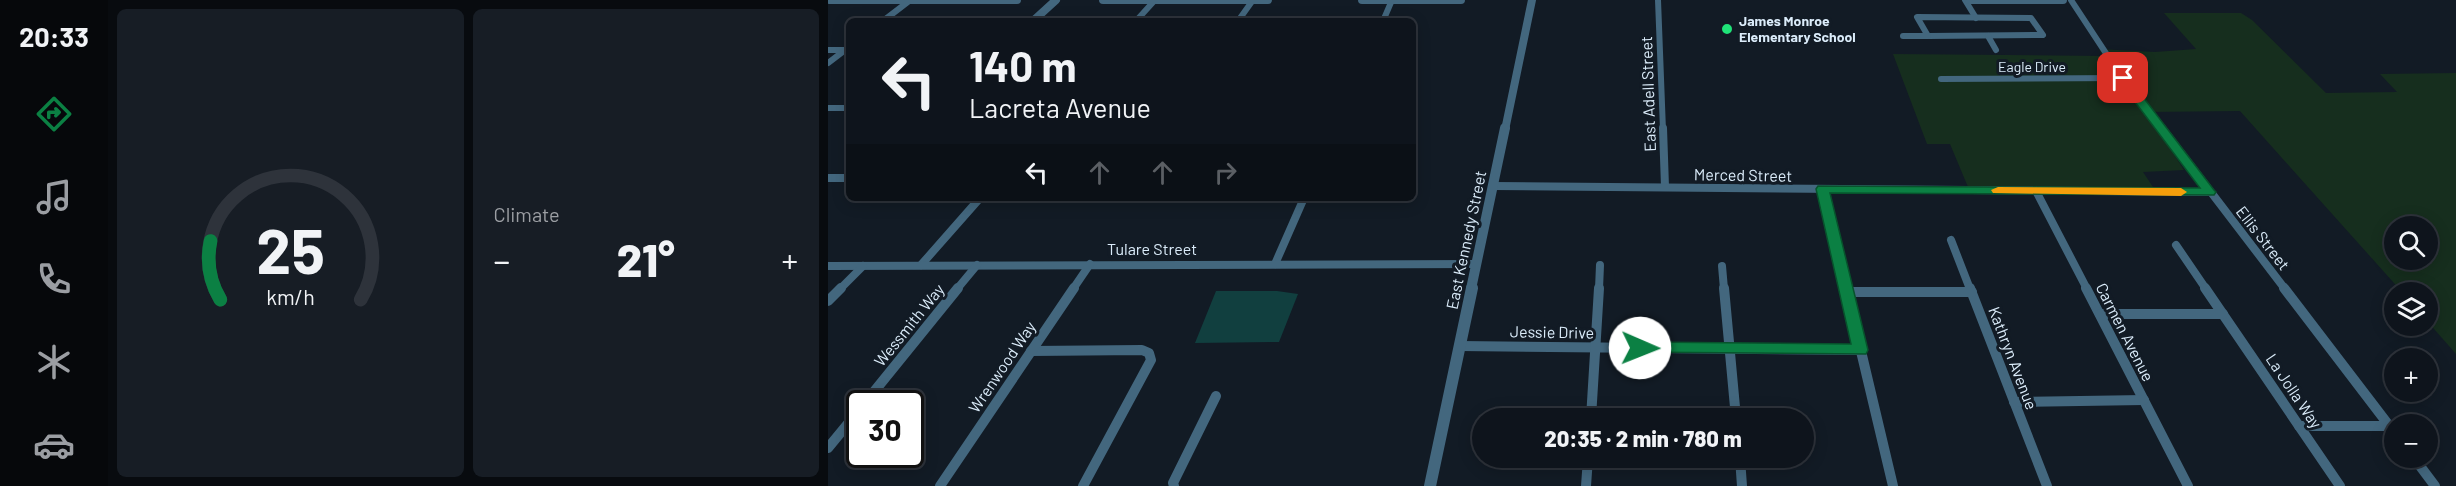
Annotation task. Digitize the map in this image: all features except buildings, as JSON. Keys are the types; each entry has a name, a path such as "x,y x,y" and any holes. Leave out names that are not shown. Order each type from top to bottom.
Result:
{"street":[{"path":"830,0 1017,0"},
{"path":"1036,18 1056,0"},
{"path":"1103,0 1268,0"},
{"path":"1139,18 1155,0"},
{"path":"1240,18 1253,0"},
{"path":"1362,0 1461,0"},
{"path":"1384,18 1392,0"},
{"name":"East Kennedy Street","path":"1430,486 1532,0"},
{"name":"East Adell Street","path":"1658,0 1665,188"},
{"path":"1976,18 1967,0 2063,0"},
{"name":"Ellis Street","path":"2072,0 2123,78 2384,419"},
{"path":"887,18 909,1"},
{"path":"1903,36 1928,36 1988,36 2043,35 2031,18 1917,18 1928,36"},
{"path":"1988,36 1996,50"},
{"path":"828,50 846,49"},
{"path":"828,63 846,50"},
{"name":"Eagle Drive","path":"1941,79 2123,78"},
{"path":"828,108 846,108"},
{"path":"828,178 846,178"},
{"name":"Merced Street","path":"1493,186 2209,192"},
{"path":"1822,189 1893,486"},
{"name":"Carmen Avenue","path":"2036,191 2188,486"},
{"name":"Wessmith Way","path":"921,265 977,201"},
{"path":"1275,264 1303,201"},
{"name":"Kathryn Avenue","path":"1951,240 2047,486"},
{"name":"La Jolla Way","path":"2176,244 2340,486"},
{"name":"Wrenwood Way","path":"940,486 1090,264"},
{"name":"Tulare Street","path":"828,266 1476,264"},
{"name":"Wessmith Way","path":"875,390 977,265"},
{"path":"1592,408 1600,265"},
{"path":"828,301 863,266"},
{"path":"1722,266 1735,408"},
{"path":"1847,292 1972,292"},
{"path":"2100,315 2223,314"},
{"name":"Jessie Drive","path":"1460,346 1860,350"},
{"path":"1031,351 1142,350 1149,353 1151,360 1083,486"},
{"path":"1174,486 1173,483 1216,396"},
{"path":"2014,402 2144,400"},
{"path":"828,448 846,426"},
{"path":"2299,426 2384,429"},
{"path":"1586,486 1587,468"},
{"path":"1741,468 1742,486"},
{"path":"2422,468 2435,486"}],"shaded area":[{"path":"2164,13 2241,13 2252,20 2326,93 2397,92 2380,74 2456,73 2456,354 2438,334 2438,282 2393,282 2240,111 2147,112 2184,170 2143,172 2153,187 1968,187 1950,144 1927,144 1893,54 2103,56 2099,49 2155,52 2196,49"},
{"path":"1216,291 1277,291 1298,294 1279,342 1195,343"}],"slow traffic":[{"path":"1998,190 2181,192"}],"place":[{"name":"James Monroe Elementary School","path":"1727,29"}],"route":[{"path":"1640,348 1860,350 1822,189 2209,192 2123,78"}]}
